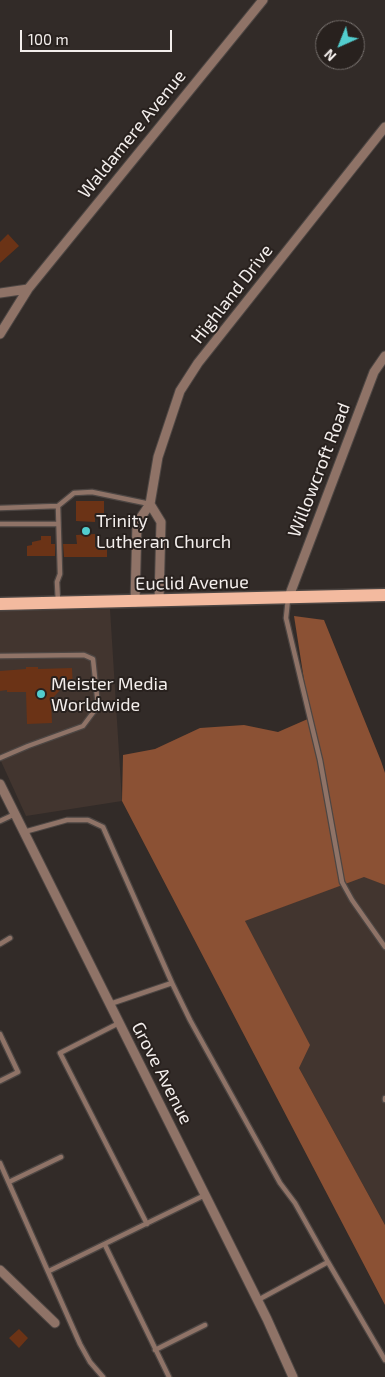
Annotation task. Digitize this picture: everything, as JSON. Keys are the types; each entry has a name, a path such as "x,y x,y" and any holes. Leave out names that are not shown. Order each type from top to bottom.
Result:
{"main road":[{"name":"Euclid Avenue","path":"0,604 385,596"}],"street":[{"name":"Waldamere Avenue","path":"0,334 28,289 262,0"},
{"name":"Highland Drive","path":"135,602 137,523 150,504 158,457 180,391 198,363 385,127"},
{"path":"0,293 28,289"},
{"name":"Willowcroft Road","path":"288,599 374,372 385,356"},
{"path":"150,504 162,522 159,601"},
{"name":"Grove Avenue","path":"0,784 258,1300 293,1377"},
{"path":"0,1270 55,1323"}],"lane":[{"path":"0,508 58,506 74,492 92,492 150,504"},
{"path":"58,506 60,574 57,582 58,604"},
{"path":"0,524 58,524"},
{"path":"288,599 286,618 320,760 342,882 352,900 385,947"},
{"path":"0,656 84,655 93,659 98,706 83,726 0,758"},
{"path":"0,821 15,814"},
{"path":"24,832 67,820 88,820 103,827 190,1020 280,1183 295,1203 385,1360"},
{"path":"0,944 10,938"},
{"path":"110,1004 172,983"},
{"path":"119,1023 60,1054 147,1224"},
{"path":"0,1034 18,1072 0,1081"},
{"path":"8,1182 61,1157"},
{"path":"0,1163 80,1344 90,1362 103,1377"},
{"path":"49,1271 205,1195"},
{"path":"105,1245 169,1377"},
{"path":"258,1300 328,1262"},
{"path":"155,1350 205,1325"}],"shaded area":[{"path":"110,609 122,801 26,816 0,759 0,611"},
{"path":"294,616 324,620 381,761 385,773 385,885 364,877 245,921 310,1045 299,1068 385,1225 385,1305 122,801 123,755 155,749 200,728 244,725 278,732 310,718"},
{"path":"364,876 385,885 385,1225 299,1068 245,921"}],"building":[{"path":"8,234 19,246 0,263 0,242"},
{"path":"76,501 104,501 104,517 95,518 95,522 76,521"},
{"path":"95,534 95,547 107,547 107,557 64,557 63,544 77,544 76,535"},
{"path":"41,536 51,536 51,544 55,544 55,556 27,556 27,546 32,545 32,542 41,540"},
{"name":"Meister Media Worldwide","path":"26,667 38,667 38,669 72,668 73,689 61,689 51,700 52,723 27,724 26,692 0,691 0,671 26,669"},
{"path":"19,1329 28,1338 19,1348 9,1338"}],"place":[{"name":"Trinity Lutheran Church","path":"86,531"},
{"name":"Meister Media Worldwide","path":"41,694"}]}
